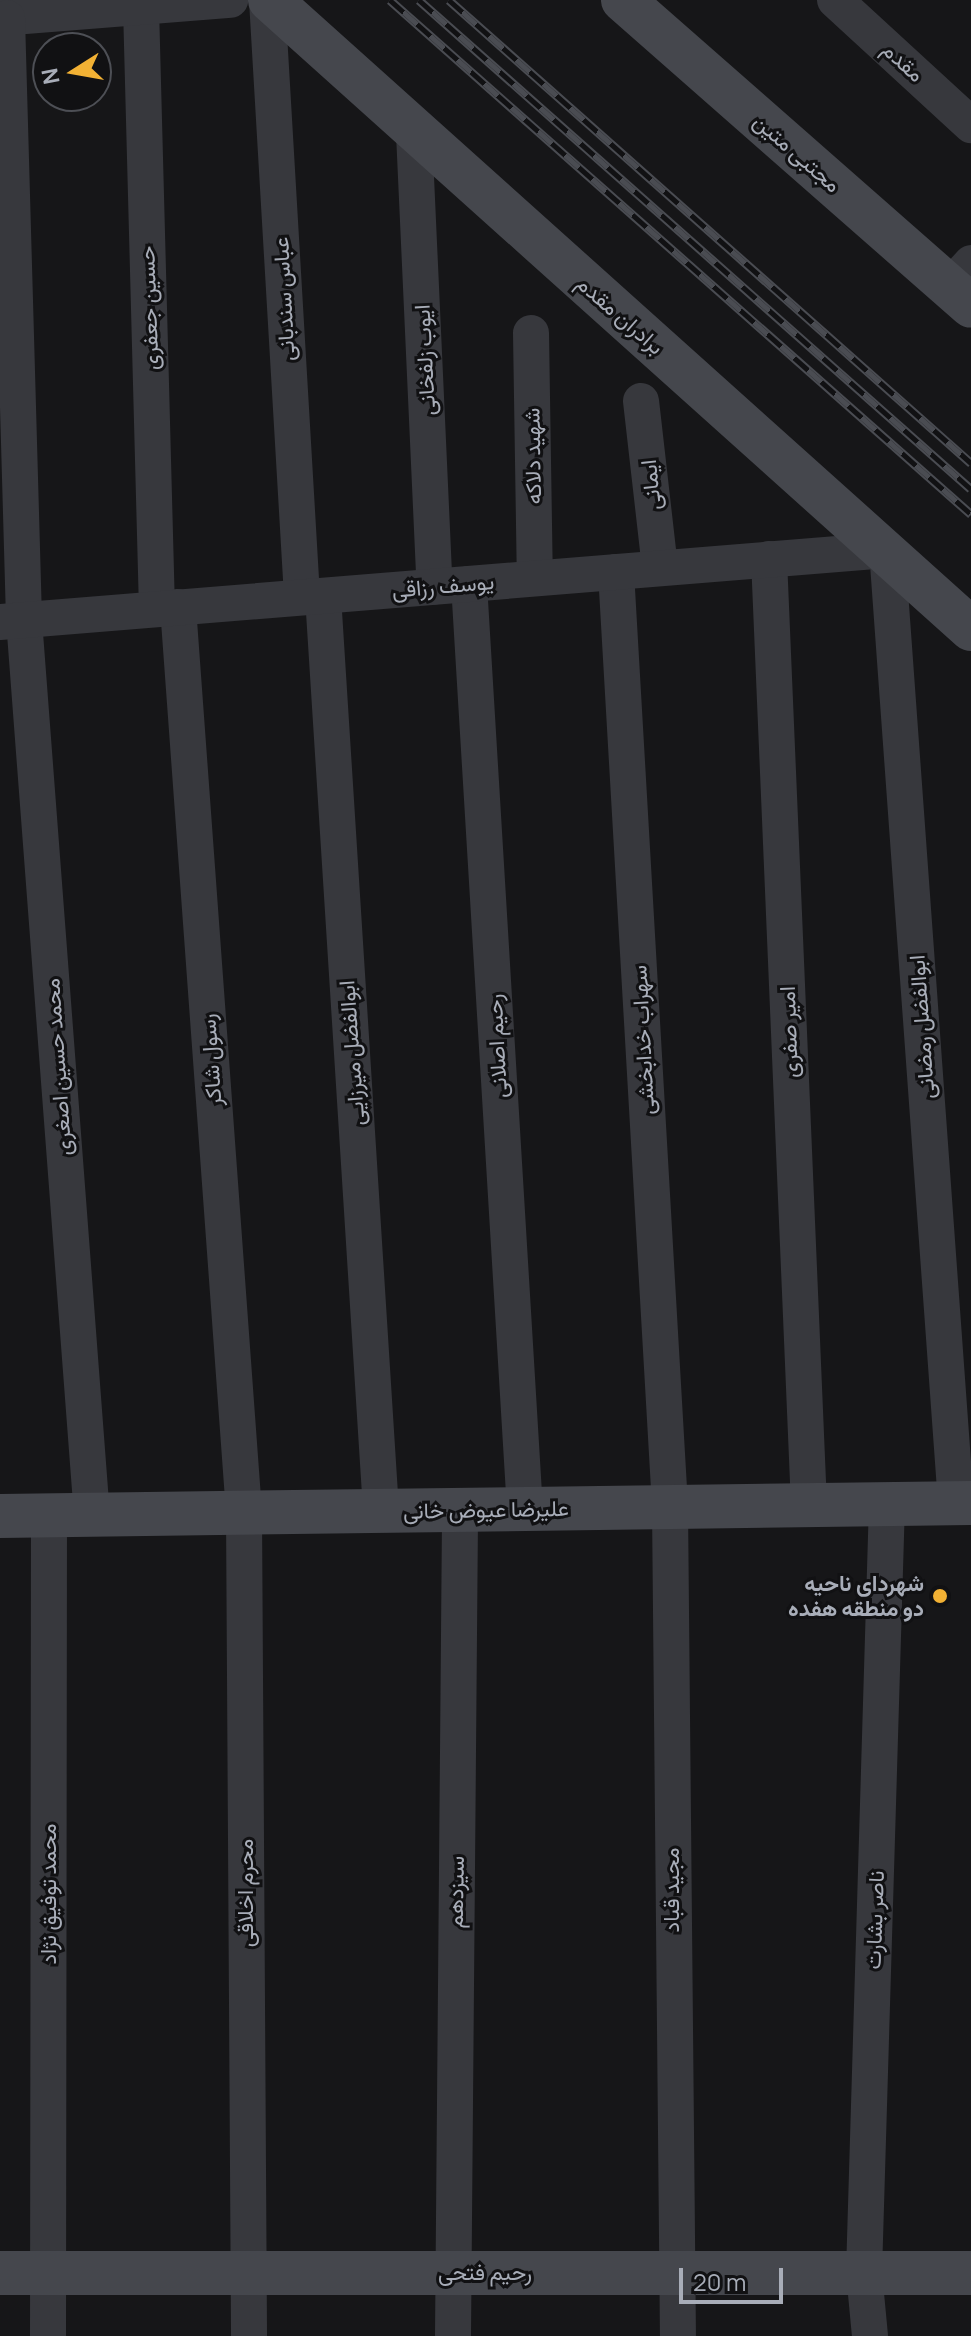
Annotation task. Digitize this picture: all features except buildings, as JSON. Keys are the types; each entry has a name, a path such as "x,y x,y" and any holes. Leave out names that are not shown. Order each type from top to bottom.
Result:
{"street":[{"path":"3,18 43,7 141,7 230,0"},
{"name":"برادران مقدم","path":"268,0 419,123 893,545 971,605"},
{"name":"عباس سندبانی","path":"268,0 312,597"},
{"name":"برادران مقدم","path":"297,0 419,123"},
{"name":"مجتبی متین","path":"623,0 964,286"},
{"name":"مقدم","path":"835,0 971,125"},
{"name":"حسین جعفری","path":"141,7 168,608"},
{"name":"محمد حسین اصغری","path":"3,18 12,621 92,1515"},
{"name":"ایوب زلفخانی","path":"419,123 452,585"},
{"name":"شهید دلاکه","path":"531,333 535,578"},
{"name":"ایمانی","path":"641,401 660,568"},
{"name":"برادران مقدم","path":"893,545 971,629"},
{"name":"یوسف رزاقی","path":"12,621 769,559 893,545"},
{"name":"ابوالفضل رمضانی","path":"893,545 964,1503"},
{"name":"امیر صفری","path":"769,559 809,1505"},
{"name":"سهراب خدابخشی","path":"616,572 670,1507"},
{"name":"رحیم اصلانی","path":"452,585 525,1509"},
{"name":"ابوالفضل میرزایی","path":"312,597 381,1511"},
{"name":"رسول شاکر","path":"168,608 244,1513"},
{"name":"علیرضا عیوض خانی","path":"0,1516 964,1503"},
{"name":"ناصر بشارت","path":"870,2336 864,2273 887,1504"},
{"name":"مجید قباد","path":"670,1507 678,2336"},
{"name":"سیزدهم","path":"453,2336 460,1510"},
{"name":"محرم اخلاقی","path":"244,1513 249,2336"},
{"name":"محمد توفیق ‌نژاد","path":"48,2336 49,1515"},
{"name":"رحیم فتحی","path":"0,2273 971,2273"}],"railway":[{"path":"390,0 971,514"},
{"path":"419,0 971,489"},
{"path":"449,0 971,463"}],"place":[{"name":"شهردای ناحیه دو منطقه هفده","path":"940,1596"}]}
